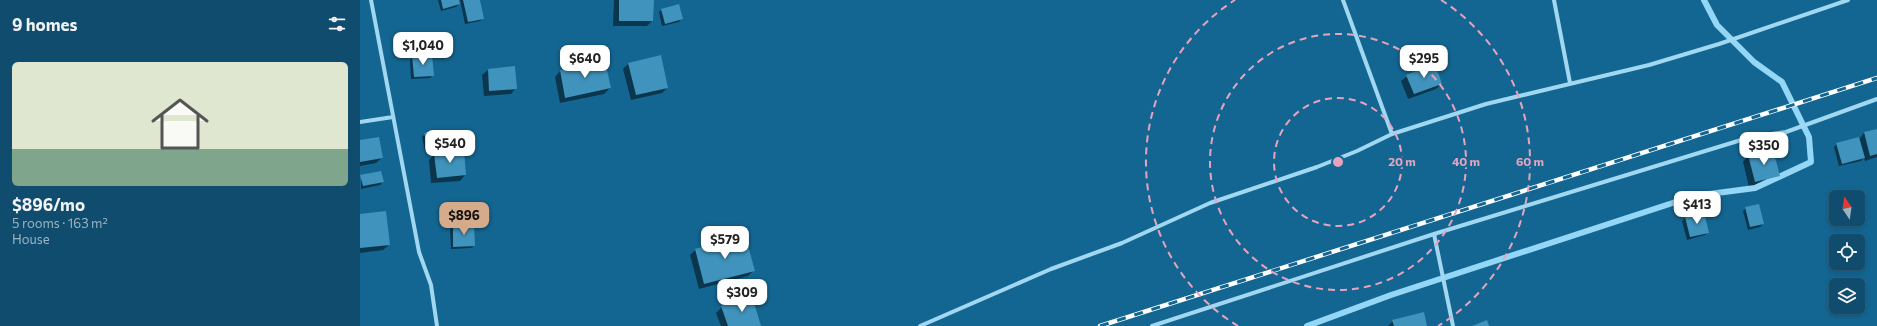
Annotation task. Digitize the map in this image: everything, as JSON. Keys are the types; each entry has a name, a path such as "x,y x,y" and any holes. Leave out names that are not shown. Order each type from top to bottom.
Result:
{"street":[{"path":"371,0 419,252 430,285 437,326"},
{"path":"1343,0 1392,134"},
{"path":"1554,0 1570,83"},
{"path":"920,326 1052,269 1122,243 1210,203 1318,167 1357,151 1392,134 1486,104 1649,65 1719,44 1848,0"},
{"path":"1152,326 1434,234 1751,137 1786,132 1829,115 1877,99"},
{"path":"360,122 393,117"},
{"path":"1434,234 1453,326"}],"building":[{"path":"441,0 459,0 460,4 443,9"},
{"path":"463,0 480,0 484,19 468,22"},
{"path":"619,0 654,0 653,21 619,21"},
{"path":"679,4 683,19 665,24 661,9"},
{"path":"432,55 434,76 414,77 412,56"},
{"path":"661,55 668,88 636,95 628,63"},
{"path":"605,61 611,88 565,98 560,70"},
{"path":"1435,64 1442,84 1414,94 1406,75"},
{"path":"515,66 517,89 489,91 488,69"},
{"path":"1877,129 1877,154 1870,156 1864,132"},
{"path":"440,130 444,146 428,149 424,133"},
{"path":"379,137 383,158 360,162 360,140"},
{"path":"1859,137 1865,158 1842,164 1836,143"},
{"path":"1773,149 1780,176 1755,182 1748,155"},
{"path":"464,150 466,175 437,178 434,154"},
{"path":"381,171 384,182 363,186 360,175"},
{"path":"1759,204 1764,224 1750,227 1745,207"},
{"path":"386,211 390,245 360,248 360,214"},
{"path":"1704,212 1709,233 1690,237 1685,217"},
{"path":"474,225 475,246 453,247 453,226"},
{"path":"745,235 755,271 704,284 695,249"},
{"path":"752,296 761,326 728,326 721,306"},
{"path":"1424,312 1427,326 1394,326 1392,320"},
{"path":"1487,320 1489,326 1472,326"}],"waterway":[{"path":"1307,326 1391,295 1694,196 1755,188 1811,162 1809,137 1782,82 1754,62 1717,25 1704,0"}],"railway":[{"path":"1100,326 1877,78"}]}
